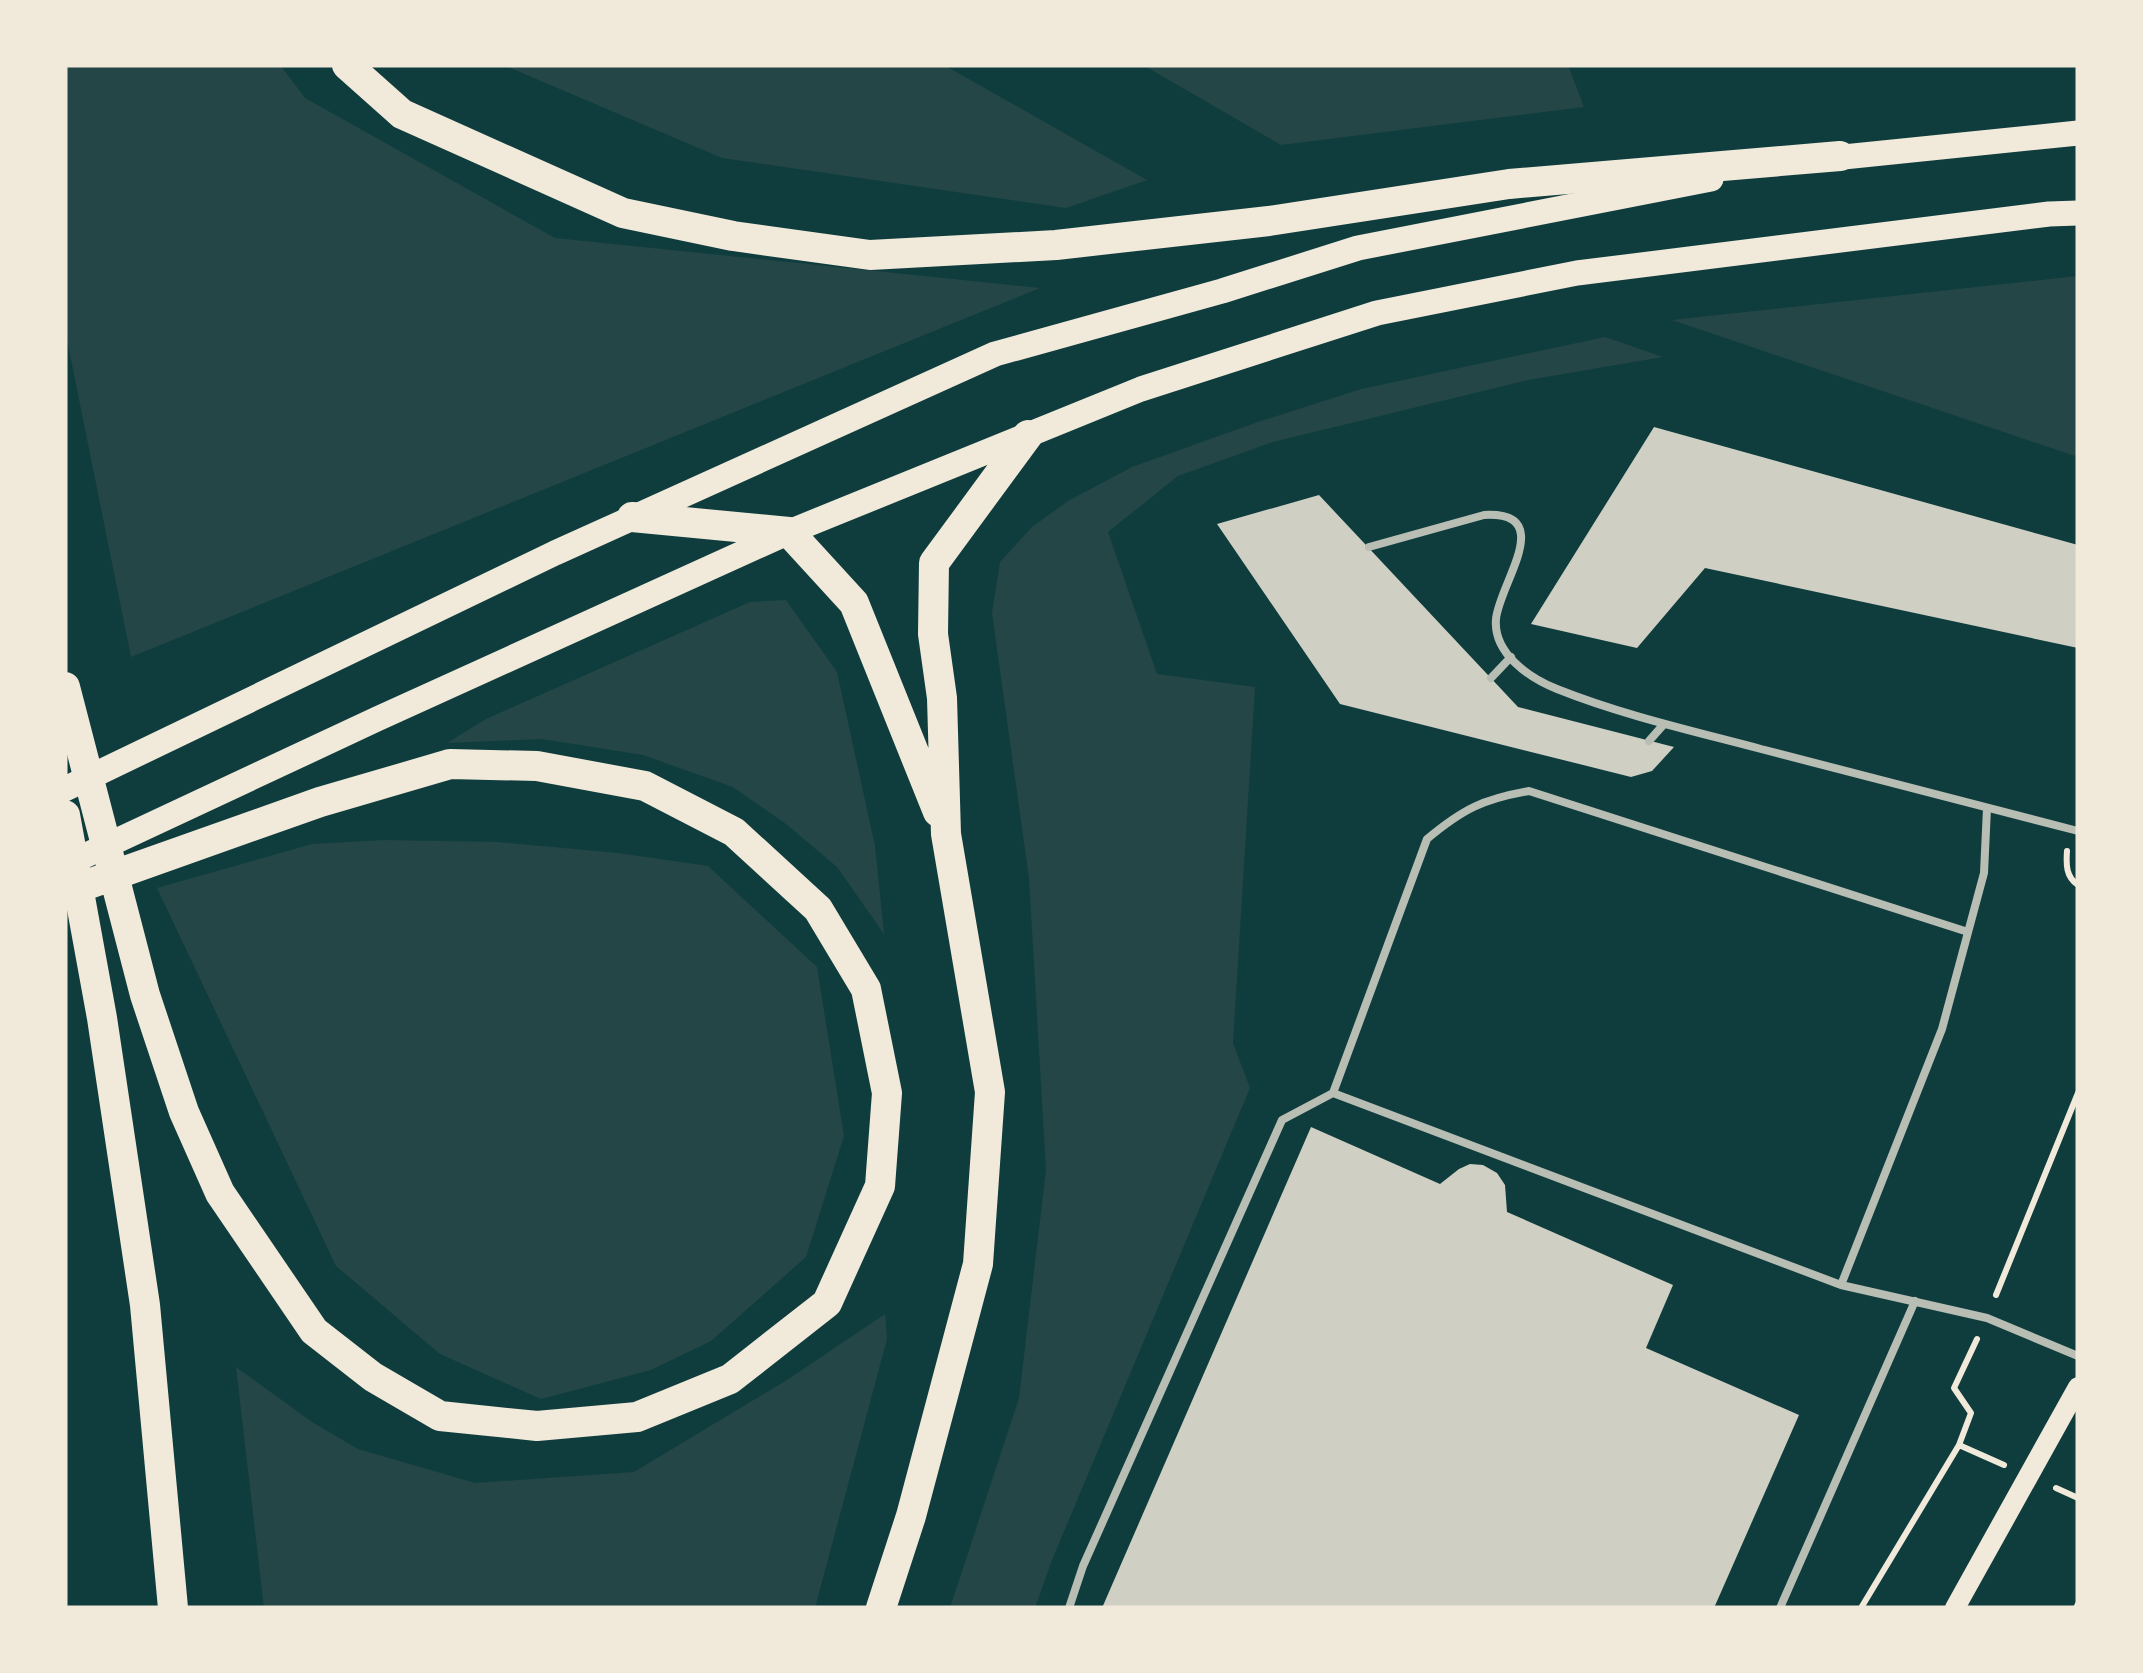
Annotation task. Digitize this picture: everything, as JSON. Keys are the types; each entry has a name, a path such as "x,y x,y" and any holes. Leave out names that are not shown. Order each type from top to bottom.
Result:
{"highway":[{"path":"347,65 402,114 623,213 732,236 870,255 1056,245 1269,220 1508,184 1840,156"},
{"path":"881,1608 911,1516 978,1264 990,1092 946,834 942,698 934,634 934,563 1028,435"},
{"path":"632,517 789,532 854,603 946,834"},
{"path":"65,687 146,995 184,1112 220,1194 314,1330 373,1377 440,1416 537,1426 637,1417 730,1379 827,1303 880,1186 887,1092 866,988 818,909 734,832 644,786 537,766 450,764 320,802 65,892"},
{"path":"65,816 102,1018 145,1304 172,1608"}],"main road":[{"path":"65,789 632,517 995,354 1222,291 1358,248 1840,156 2078,133"},
{"path":"65,864 789,532 1141,389 1377,313 1577,273 2078,213"},
{"path":"1955,1608 2078,1387"}],"lane":[{"path":"1368,547 1484,515 1501,514 1514,520 1522,542 1496,620 1499,642 1525,673 1555,688 1664,724 2078,831"},
{"path":"1491,678 1511,657"},
{"path":"1649,740 1664,724"},
{"path":"1068,1608 1083,1566 1282,1120 1333,1094 1427,839 1454,816 1496,797 1530,792 1968,932"},
{"path":"1841,1285 1942,1029 1984,873 1987,808"},
{"path":"1333,1094 1841,1285 1988,1318 2078,1356"},
{"path":"1780,1608 1915,1302"}],"path":[{"path":"1861,1608 1960,1445 1971,1414 1954,1388 1988,1318 2078,1093"}],"shaded area":[{"path":"65,65 280,65 305,98 555,238 1040,288 131,657 65,330"},
{"path":"503,65 944,65 1147,180 1066,208 722,158"},
{"path":"1143,65 1568,65 1584,107 1281,145"},
{"path":"2077,276 2078,457 1672,320"},
{"path":"1605,337 1663,357 1528,380 1273,442 1178,476 1108,532 1157,674 1255,687 1233,1043 1250,1088 1035,1608 950,1608 1019,1398 1046,1170 1029,878 992,613 1000,562 1032,527 1068,501 1132,467 1361,389"},
{"path":"786,600 837,672 875,846 884,934 837,867 733,787 643,755 542,739 447,743 486,719 750,602"},
{"path":"383,840 497,842 708,866 817,967 844,1136 806,1257 711,1341 651,1370 541,1399 440,1354 336,1266 157,888 312,844"},
{"path":"885,1314 887,1339 815,1608 264,1608 236,1367 312,1422 358,1449 475,1483 634,1472 787,1380"}],"building":[{"path":"1654,427 2078,545 2078,648 1705,568 1637,648 1531,624"},
{"path":"1319,495 1518,707 1674,747 1652,771 1631,777 1340,704 1217,524"},
{"path":"1311,1127 1440,1184 1470,1164 1483,1165 1497,1173 1505,1185 1507,1212 1673,1285 1646,1348 1799,1415 1714,1608 1102,1608"}]}
